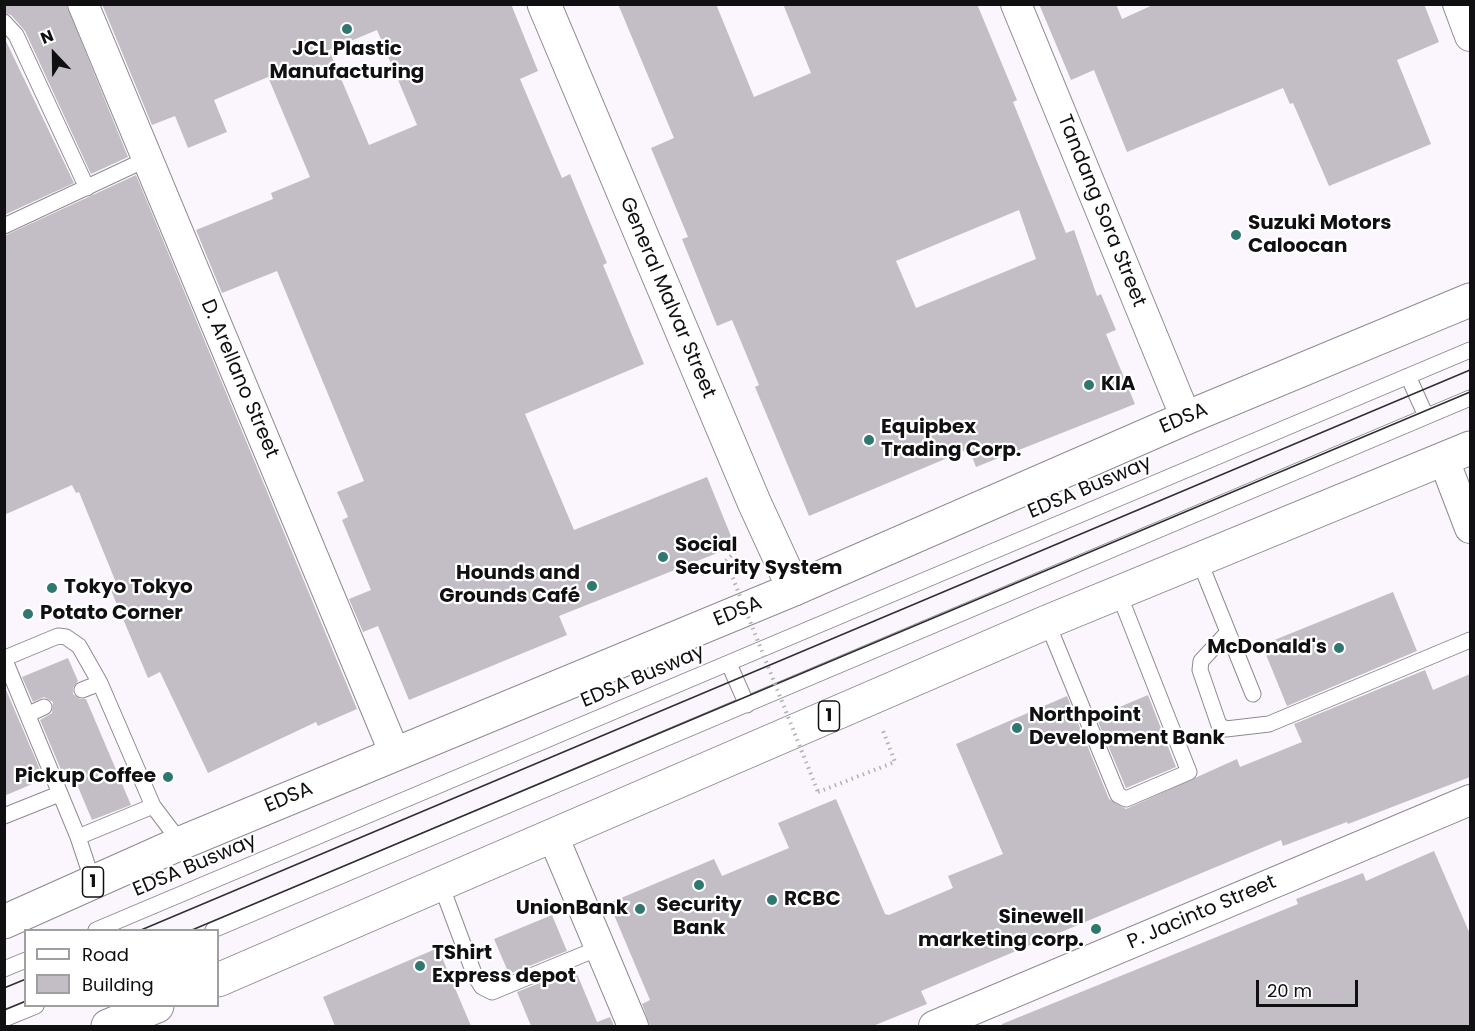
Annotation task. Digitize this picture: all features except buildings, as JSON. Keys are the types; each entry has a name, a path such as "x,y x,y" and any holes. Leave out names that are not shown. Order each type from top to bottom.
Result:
{"main road":[{"name":"General Malvar Street","path":"544,4 753,502 794,589"},
{"name":"EDSA","path":"5,921 181,843 794,589 1186,418 1470,300"},
{"name":"1","path":"219,980 1047,622 1457,454"},
{"path":"32,929 100,901 181,843"},
{"path":"4,941 24,934"},
{"path":"108,1026 152,1007"}],"street":[{"name":"D. Arellano Street","path":"83,4 395,754"},
{"name":"Tandang Sora Street","path":"1016,4 1186,418"},
{"path":"1458,4 1470,36"},
{"path":"1457,454 1470,528"},
{"name":"P. Jacinto Street","path":"934,1026 1470,800"},
{"path":"553,836 633,1026"}],"lane":[{"path":"4,22 16,35 87,188"},
{"path":"4,226 147,159"},
{"name":"EDSA Busway","path":"98,929 1470,350"},
{"path":"1408,376 1426,416"},
{"path":"215,929 1470,398"},
{"path":"1199,560 1253,694"},
{"path":"1047,622 1118,795 1126,799 1189,772 1119,594"},
{"path":"1228,632 1201,662 1200,670 1219,725 1226,729 1269,724 1470,640"},
{"path":"93,882 78,837 5,658 58,636 66,637 80,646 100,683 153,806 181,843"},
{"path":"729,664 747,705"},
{"path":"82,690 100,683"},
{"path":"29,714 44,707"},
{"path":"4,816 59,794"},
{"path":"78,837 153,806"},
{"path":"441,885 475,976 482,987 492,992 599,948"},
{"path":"4,969 24,961"},
{"path":"4,1019 31,1007"}],"path":[{"path":"726,561 818,792 895,762"}],"tram line":[{"path":"143,929 1470,370"},
{"path":"194,929 1470,392"},
{"path":"4,988 24,980"},
{"path":"4,1010 24,1002"}],"place":[{"name":"JCL Plastic Manufacturing","path":"347,29"},
{"name":"Suzuki Motors Caloocan","path":"1236,235"},
{"name":"KIA","path":"1089,385"},
{"name":"Equipbex Trading Corp.","path":"869,440"},
{"name":"Social Security System","path":"663,557"},
{"name":"Hounds and Grounds Café","path":"592,586"},
{"name":"Tokyo Tokyo","path":"52,588"},
{"name":"Potato Corner","path":"28,614"},
{"name":"McDonald's","path":"1339,648"},
{"name":"Northpoint Development Bank","path":"1017,728"},
{"name":"Pickup Coffee","path":"168,777"},
{"name":"Security Bank","path":"699,885"},
{"name":"RCBC","path":"772,900"},
{"name":"UnionBank","path":"640,909"},
{"name":"Sinewell marketing corp.","path":"1096,929"},
{"name":"TShirt Express depot","path":"420,966"}]}
